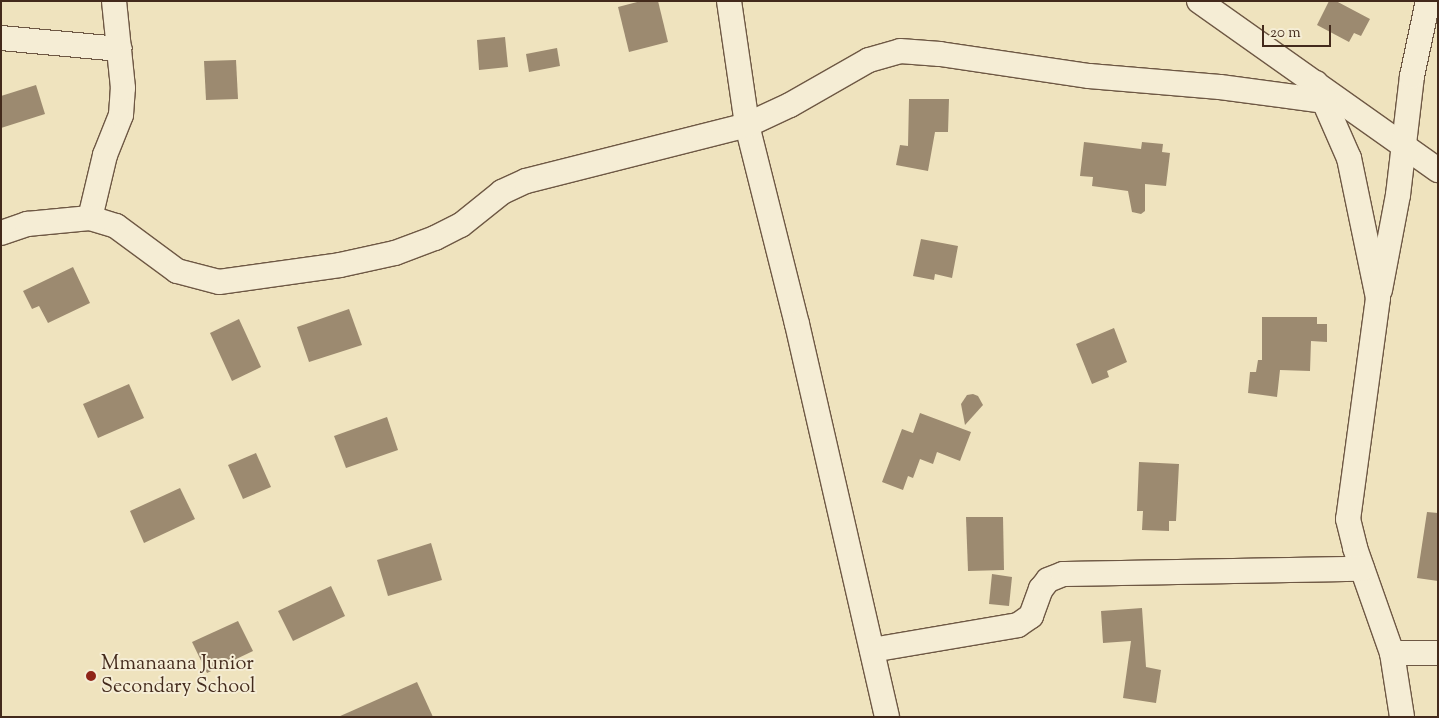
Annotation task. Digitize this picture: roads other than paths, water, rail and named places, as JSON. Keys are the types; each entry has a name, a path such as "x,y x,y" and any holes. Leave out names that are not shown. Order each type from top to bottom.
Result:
{"street":[{"path":"90,218 105,155 121,115 123,88 114,1"},
{"path":"729,1 747,125 797,324 887,717"},
{"path":"1199,1 1321,92 1438,170"},
{"path":"1402,717 1392,652 1362,569 1348,519 1378,298 1389,246 1412,76 1428,1"},
{"path":"1,38 119,49"},
{"path":"1,233 27,224 90,218 116,226 177,271 219,282 340,265 395,253 461,225 502,192 526,181 747,125 790,105 869,60 900,51 940,54 1089,76 1220,87 1321,92"},
{"path":"1321,92 1349,158 1378,298"},
{"path":"872,650 1018,625 1030,616 1041,589 1048,580 1063,574 1362,569"},
{"path":"1392,652 1438,653"}],"place":[{"name":"Mmanaana Junior Secondary School","path":"91,676"}]}
